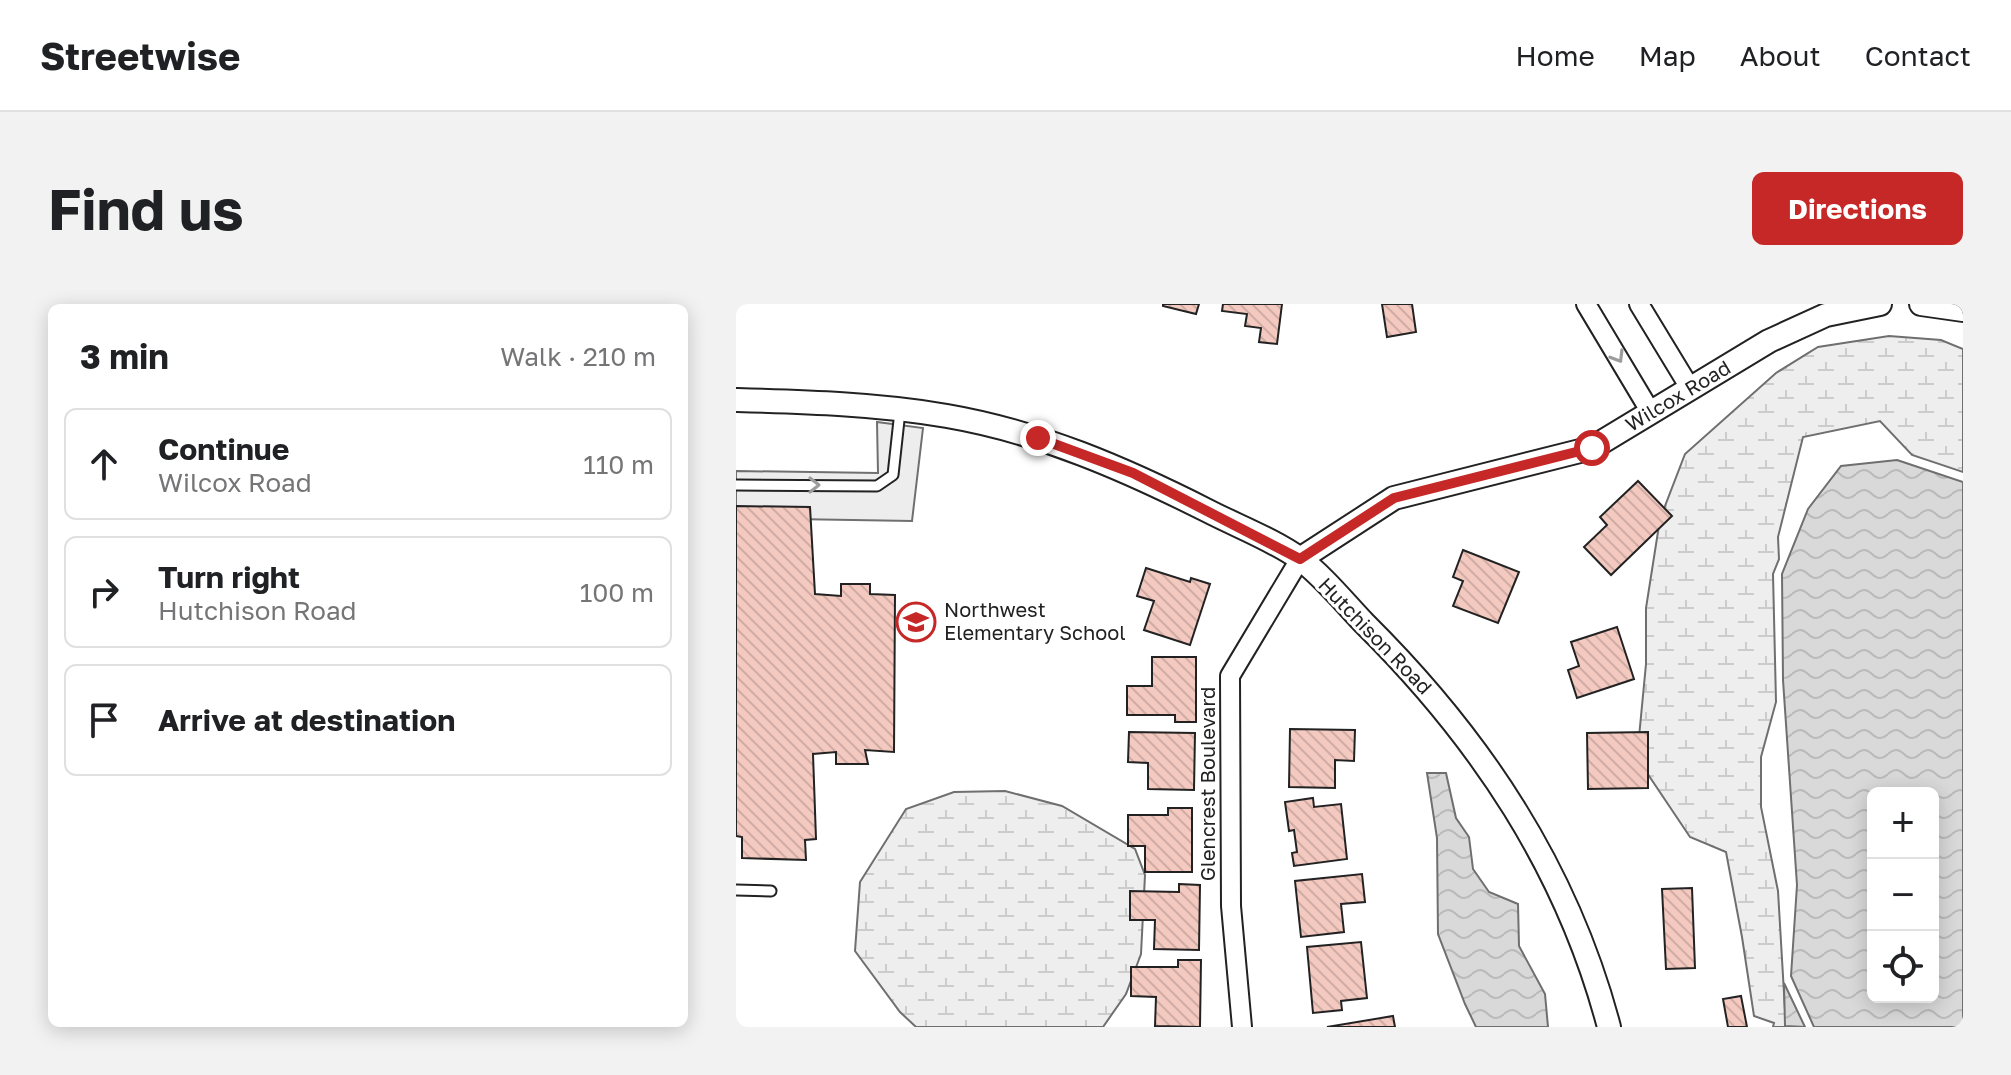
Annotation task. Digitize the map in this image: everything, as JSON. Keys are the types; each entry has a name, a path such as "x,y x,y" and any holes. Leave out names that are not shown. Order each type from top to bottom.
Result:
{"street":[{"path":"1586,304 1650,411"},
{"path":"1639,304 1690,388"},
{"name":"Wilcox Road","path":"1300,559 1394,498 1592,448 1769,341 1826,315 1880,304"},
{"path":"1921,304 1963,310"},
{"name":"Hutchison Road","path":"736,400 832,403 948,416 1038,438 1119,468 1300,559 1451,715 1514,804 1565,900 1599,987 1609,1027"},
{"name":"Glencrest Boulevard","path":"1242,1027 1231,906 1230,676 1300,559"}],"lane":[{"path":"736,485 877,486 893,475 900,411"},
{"path":"736,890 771,891"}],"green space":[{"path":"1889,336 1941,340 1963,349 1963,472 1912,455 1880,421 1803,437 1778,537 1779,559 1773,574 1776,702 1761,757 1761,807 1778,891 1786,1027 1773,1027 1774,1023 1754,1016 1726,852 1690,837 1637,758 1646,664 1646,608 1660,519 1685,454 1776,373 1818,347"},
{"path":"1005,791 1062,806 1135,849 1145,875 1141,954 1126,994 1103,1027 916,1027 900,1012 855,951 860,882 906,809 954,792"}],"shaded area":[{"path":"877,422 923,428 912,521 736,518 736,471 878,473"}],"water":[{"path":"1897,460 1963,482 1963,1027 1814,1027 1791,976 1797,885 1783,680 1782,574 1808,509 1841,466"},
{"path":"1427,773 1446,773 1456,818 1469,837 1473,869 1489,892 1518,904 1519,946 1545,994 1548,1027 1476,1027 1465,1004 1438,934 1437,838"},
{"path":"1784,983 1805,1027 1785,1026"}],"building":[{"path":"1163,304 1199,304 1196,314"},
{"path":"1223,304 1282,304 1277,344 1259,342 1261,328 1245,326 1247,314 1222,311"},
{"path":"1382,304 1412,304 1416,332 1387,337"},
{"path":"1638,481 1672,516 1611,575 1584,547 1607,525 1600,517"},
{"path":"736,506 810,507 815,594 841,596 841,584 870,584 870,594 895,595 894,752 865,750 868,764 836,764 836,752 813,754 816,839 805,840 806,860 742,858 742,837 736,836"},
{"path":"1463,550 1519,572 1498,623 1453,606 1463,581 1453,577"},
{"path":"1146,568 1190,582 1191,578 1210,584 1190,645 1144,630 1154,601 1137,596"},
{"path":"1617,627 1634,679 1577,698 1568,670 1579,666 1571,642"},
{"path":"1152,657 1196,657 1196,722 1175,722 1175,715 1127,715 1127,686 1152,686"},
{"path":"1290,729 1355,730 1354,761 1335,760 1335,788 1289,787"},
{"path":"1129,732 1195,733 1194,790 1148,789 1148,763 1128,762"},
{"path":"1648,732 1648,788 1588,789 1587,733"},
{"path":"1313,798 1314,807 1341,804 1347,859 1294,866 1292,853 1297,852 1294,830 1289,831 1285,802"},
{"path":"1168,808 1192,808 1192,872 1145,872 1145,846 1128,846 1128,815 1168,815"},
{"path":"1362,874 1365,902 1341,904 1344,932 1301,937 1295,881"},
{"path":"1179,884 1200,885 1199,950 1154,949 1155,920 1130,920 1130,891 1179,892"},
{"path":"1692,888 1695,968 1666,969 1662,889"},
{"path":"1361,942 1367,998 1341,1001 1342,1010 1313,1013 1307,947"},
{"path":"1178,960 1201,960 1200,1027 1155,1026 1156,997 1131,996 1131,967 1178,967"},
{"path":"1741,996 1747,1027 1728,1027 1723,999"},
{"path":"1393,1016 1395,1027 1327,1027"}],"place":[{"name":"Northwest Elementary School","path":"916,622"}],"route":[{"path":"1038,438 1133,473 1300,559 1394,498 1592,448"}]}
